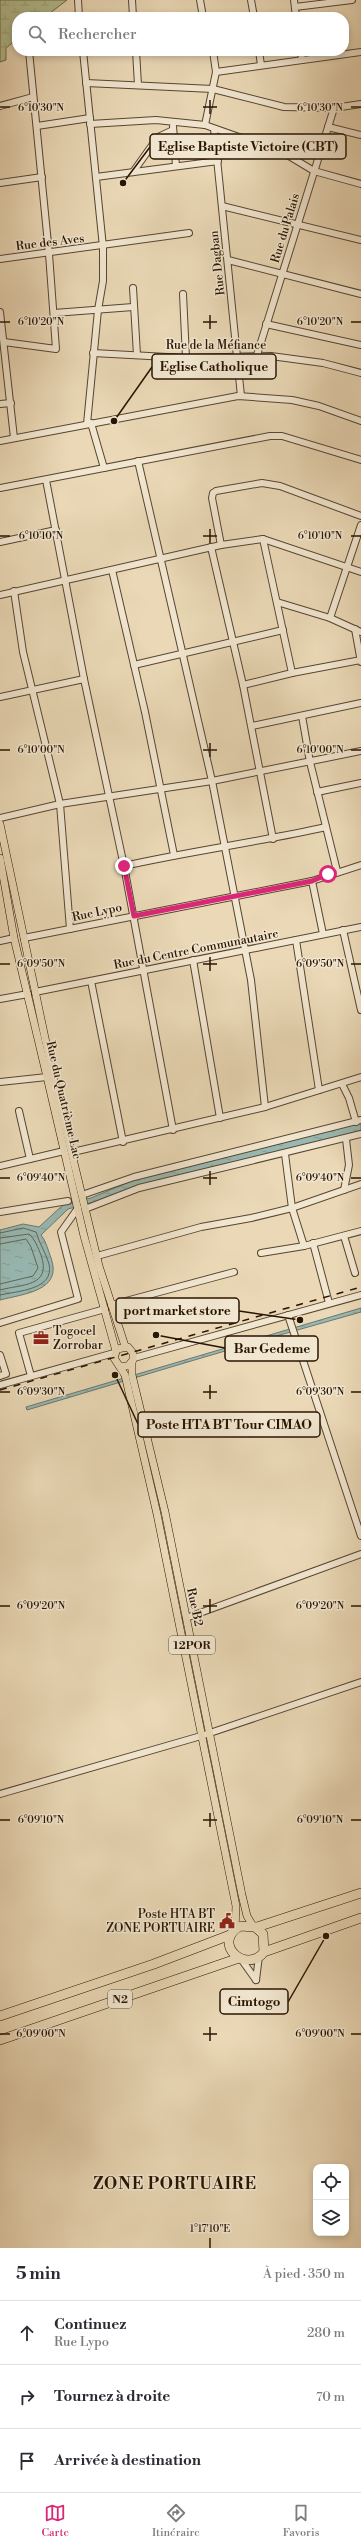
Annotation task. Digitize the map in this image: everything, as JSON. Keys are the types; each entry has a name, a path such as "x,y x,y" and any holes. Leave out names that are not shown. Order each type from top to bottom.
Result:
{"highway":[{"name":"N2","path":"0,2016 154,1964 233,1932 245,1924 255,1927 361,1893"},
{"name":"N2","path":"0,2040 240,1958 251,1959 361,1918"},
{"path":"255,1927 264,1939 262,1954"},
{"path":"233,1932 230,1948 240,1958"}],"main road":[{"path":"0,824 24,938 31,993"},
{"path":"0,858 3,888 14,938 31,993"},
{"name":"Rue du Quatrième Lac","path":"31,993 47,1077 64,1151 97,1256 108,1307 115,1352"},
{"name":"Rue du Quatrième Lac","path":"37,1020 73,1152 82,1195 82,1208 108,1307 125,1346"},
{"path":"125,1346 132,1350 133,1360 125,1367 120,1366 114,1361 115,1352 125,1346"},
{"name":"Rue B2","path":"133,1360 132,1375 165,1512 244,1905 247,1916 255,1927"},
{"name":"Rue B2","path":"120,1366 125,1375 157,1514 237,1911 233,1932"}],"street":[{"path":"78,0 79,12"},
{"path":"132,0 133,12"},
{"path":"200,0 202,12"},
{"path":"251,0 253,12"},
{"path":"294,0 296,12"},
{"path":"295,7 349,0"},
{"path":"349,54 361,52"},
{"path":"4,342 56,349 49,254 29,56"},
{"path":"83,56 103,247 103,281 93,353 89,423 104,468"},
{"path":"136,56 138,85"},
{"path":"206,125 216,72 214,56"},
{"path":"260,56 261,65"},
{"path":"302,56 302,60"},
{"path":"216,72 332,56"},
{"path":"86,83 213,89 284,107 334,108 361,104"},
{"path":"0,106 33,97"},
{"name":"Rue du Palais","path":"256,355 334,108"},
{"path":"36,126 90,121 156,120 206,125 284,153 314,171 361,184"},
{"path":"172,122 176,166"},
{"path":"328,127 361,135"},
{"name":"Rue Dagban","path":"214,128 241,396"},
{"path":"133,172 158,138 173,130"},
{"path":"96,177 218,160"},
{"path":"0,183 42,177"},
{"path":"222,206 298,223 361,240"},
{"name":"Rue des Aves","path":"0,259 103,247 189,233"},
{"path":"228,260 361,294"},
{"path":"133,288 137,355"},
{"path":"183,294 186,358"},
{"path":"54,313 133,307"},
{"path":"0,312 14,438"},
{"path":"266,324 361,346"},
{"name":"Rue de la Méfiance","path":"93,353 186,358 238,357 256,355 322,363 361,373"},
{"path":"0,441 89,423 241,396 292,400 320,406 361,421"},
{"path":"0,404 11,403"},
{"path":"0,488 46,480 138,460 282,436 361,460"},
{"path":"138,460 212,781 225,846 252,987 266,1107"},
{"path":"46,480 84,679 110,796 134,916 173,1130"},
{"path":"221,545 212,498 213,493 216,491 262,483 274,485 361,516"},
{"path":"330,618 361,525"},
{"path":"0,542 56,530"},
{"path":"264,539 292,673"},
{"path":"0,595 161,560 221,545 264,539 361,572"},
{"path":"211,548 244,685 273,839"},
{"path":"112,570 161,788 174,855"},
{"path":"14,591 23,652 60,804 70,929"},
{"path":"244,685 292,673 361,661 358,630 330,618 277,602"},
{"path":"134,665 182,655 283,630"},
{"path":"0,697 84,679"},
{"path":"252,726 361,703"},
{"path":"302,716 310,762 337,871"},
{"path":"0,818 60,804 212,781 361,751"},
{"path":"317,792 361,783"},
{"path":"124,866 174,855 273,839 326,827"},
{"name":"Rue Lypo","path":"24,938 312,881 337,871 361,865"},
{"path":"312,881 323,934"},
{"name":"Rue du Centre Communautaire","path":"0,999 361,927"},
{"path":"343,930 361,1010"},
{"path":"0,941 14,938"},
{"path":"296,940 319,1090"},
{"path":"193,960 220,1118"},
{"path":"91,981 123,1142"},
{"path":"0,1082 47,1077"},
{"path":"73,1152 123,1142 266,1107 361,1077"},
{"path":"82,1195 134,1177 359,1121 342,1084"},
{"path":"19,1112 30,1159"},
{"path":"0,1323 78,1299 61,1232 82,1208 138,1188 285,1154 361,1134"},
{"path":"344,1190 349,1165 346,1139"},
{"path":"0,1166 64,1151"},
{"path":"285,1154 292,1208 304,1246"},
{"path":"97,1256 201,1227 251,1218 292,1208 361,1184"},
{"path":"0,1212 68,1201"},
{"path":"261,1253 304,1246 361,1231"},
{"path":"344,1236 355,1273"},
{"path":"312,1243 329,1303"},
{"path":"32,1376 19,1333 234,1272"},
{"path":"133,1360 361,1295"},
{"path":"288,1315 361,1536"},
{"path":"0,1385 115,1352"},
{"path":"0,1355 6,1374 0,1376"},
{"path":"186,1618 361,1554"},
{"path":"0,1794 201,1736 361,1682"},
{"path":"240,1958 256,1980 262,1954"}],"green space":[{"path":"0,0 67,0 51,12 12,12 12,43 6,48 6,60 0,62"}],"water":[{"path":"361,1123 361,1130 353,1133 68,1209 41,1235 46,1243 51,1258 53,1269 51,1278 39,1289 0,1300 0,1230 23,1224 39,1227 64,1204 91,1198 134,1180"},
{"path":"361,1308 361,1312 27,1410 26,1407"}],"railway":[{"path":"0,1390 361,1287"}],"place":[{"name":"Eglise Baptiste Victoire (CBT)","path":"123,183"},
{"name":"Eglise Catholique","path":"114,421"},
{"name":"port market store","path":"300,1320"},
{"name":"Bar Gedeme","path":"156,1335"},
{"name":"Togocel Zorrobar","path":"41,1338"},
{"name":"Poste HTA BT Tour CIMAO","path":"115,1375"},
{"name":"Poste HTA BT ZONE PORTUAIRE","path":"227,1921"},
{"name":"Cimtogo","path":"326,1936"}],"district":[{"name":"ZONE PORTUAIRE","path":"175,2183"}],"route":[{"path":"124,866 134,916 312,881 328,874"}]}
